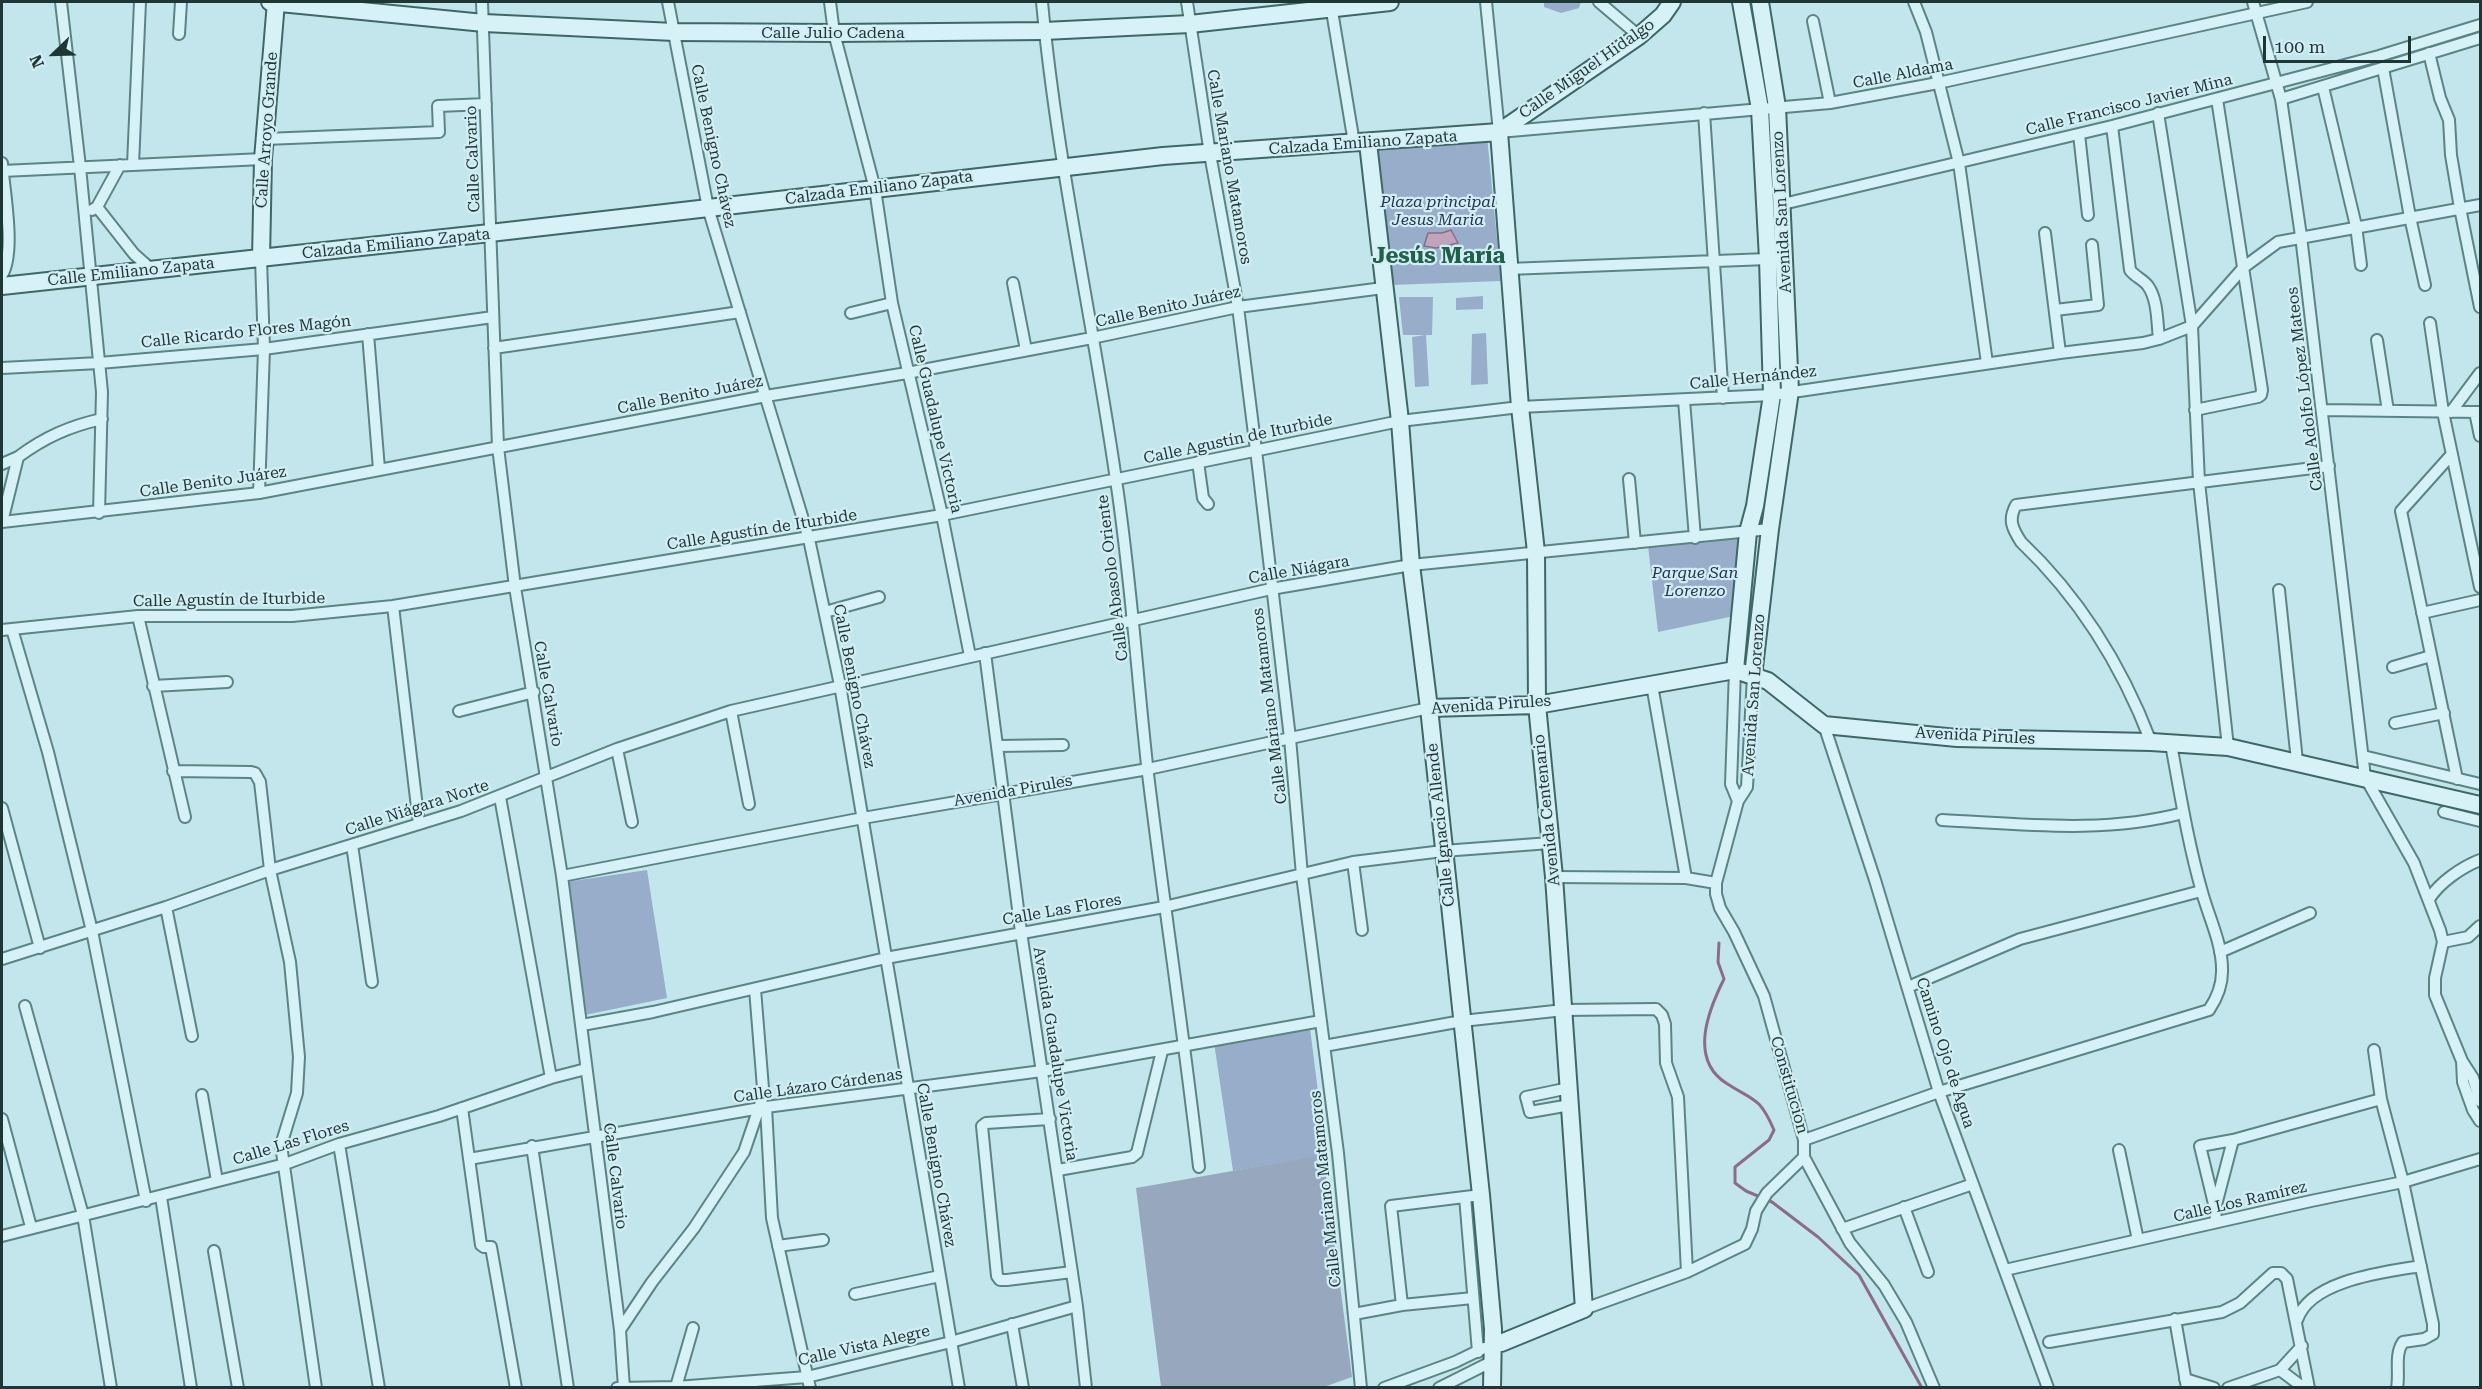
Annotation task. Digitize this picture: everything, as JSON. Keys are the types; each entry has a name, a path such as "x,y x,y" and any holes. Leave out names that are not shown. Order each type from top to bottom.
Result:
{"street":[{"path":"61,2 81,167 99,363 102,418 99,513"},
{"path":"133,165 140,2"},
{"path":"178,33 181,2"},
{"name":"Calle Julio Cadena","path":"270,2 484,23 674,33 1044,31 1190,24 1331,5 1390,2"},
{"name":"Calle Arroyo Grande","path":"261,259 263,159 276,2"},
{"name":"Calle Calvario","path":"482,2 498,447 515,587 547,776 582,1025 594,1136 620,1330 624,1387"},
{"name":"Calle Benigno Chávez","path":"668,2 708,208 809,539 825,612 863,818 959,1388"},
{"name":"Calle Guadalupe Victoria","path":"830,2 834,33 875,189 892,303 942,515 970,656"},
{"name":"Calle Abasolo Oriente","path":"1042,2 1062,167 1116,480 1134,620 1164,907 1185,1045 1199,1167"},
{"name":"Calle Mariano Matamoros","path":"1186,2 1210,154 1238,307 1290,738 1302,875 1324,1046 1361,1388"},
{"path":"1486,2 1498,132"},
{"path":"1599,2 1639,36"},
{"name":"Calle Miguel Hidalgo","path":"1498,132 1639,36 1662,15 1672,2"},
{"name":"Avenida San Lorenzo","path":"1738,801 1731,784 1735,670 1748,532 1755,506 1772,395 1760,109 1741,2"},
{"name":"Avenida San Lorenzo","path":"1738,801 1747,787 1753,676 1770,529 1790,391 1777,107 1760,2"},
{"path":"1914,2 1926,32 1959,163 1987,363"},
{"name":"Calle Adolfo López Mateos","path":"2253,2 2281,99 2301,236 2365,777"},
{"name":"Calle Aldama","path":"1498,132 1830,103 1938,83 2307,2"},
{"path":"1331,5 1361,143"},
{"path":"1813,21 1830,103"},
{"name":"Calle Francisco Javier Mina","path":"1783,204 2112,126 2379,56 2481,25"},
{"path":"2281,99 2481,38"},
{"path":"2429,53 2440,98 2449,120 2451,155 2460,208 2481,307"},
{"path":"2383,68 2410,217 2425,285"},
{"path":"2323,87 2356,226 2361,266"},
{"path":"2195,410 2261,395 2244,267 2217,99"},
{"path":"265,138 439,132 438,106 486,104"},
{"path":"1704,113 1716,260 1723,398"},
{"path":"2158,113 2192,326 2199,482 2228,747"},
{"path":"2112,126 2130,270 2132,274 2143,280 2152,294 2159,339"},
{"name":"Calzada Emiliano Zapata","path":"261,259 1163,156 1498,132"},
{"name":"Avenida Centenario","path":"1498,132 1520,407 1536,552 1537,705 1554,877 1584,1309"},
{"path":"2079,134 2088,215"},
{"name":"Calle Ignacio Allende","path":"1361,143 1400,421 1411,565 1429,708 1462,1021 1473,1196 1493,1347"},
{"path":"2,171 263,159"},
{"path":"2,163 9,242 8,266 2,275"},
{"path":"84,215 97,207 120,165"},
{"path":"2192,326 2244,267 2278,242 2481,205"},
{"path":"97,207 134,254 152,270"},
{"path":"2045,233 2060,353"},
{"path":"2055,310 2098,305 2092,245"},
{"path":"259,493 264,349 261,259"},
{"name":"Calle Emiliano Zapata","path":"2,286 261,259"},
{"path":"1508,269 1768,259"},
{"path":"1013,283 1026,350"},
{"name":"Calle Benito Juárez","path":"2,522 99,513 259,493 766,396 1092,338 1238,307 1383,288"},
{"path":"851,313 892,303"},
{"path":"494,348 740,312"},
{"name":"Calle Ricardo Flores Magón","path":"2,368 99,363 264,349 493,317"},
{"path":"2430,323 2447,412 2452,454 2481,587"},
{"name":"Calle Hernández","path":"1520,407 1772,395 2159,339 2192,326"},
{"path":"368,334 379,469"},
{"path":"2377,340 2388,411"},
{"path":"2447,412 2481,373"},
{"path":"1684,400 1695,538"},
{"name":"Calle Agustín de Iturbide","path":"7,629 138,616 292,616 393,606 642,564 809,539 942,515 1400,421 1520,407"},
{"path":"2323,410 2478,412 2481,436"},
{"path":"2,464 18,457 47,436 74,425 102,418"},
{"path":"2452,454 2401,511 2457,779"},
{"path":"2,522 18,457"},
{"path":"1198,462 1203,498 1208,504"},
{"path":"2151,742 2130,693 2087,616 2015,533 2010,523 2016,505 2329,466"},
{"path":"1629,479 1635,543"},
{"name":"Calle Niágara","path":"840,685 1271,589 1411,565 1770,529"},
{"path":"2279,590 2297,761"},
{"path":"825,612 879,597"},
{"path":"2422,613 2481,600"},
{"path":"393,606 419,824"},
{"path":"138,616 185,817"},
{"path":"7,629 48,752 92,931 146,1201"},
{"name":"Avenida Guadalupe Victoria","path":"985,653 1021,932 1058,1170 1086,1388"},
{"path":"2393,667 2432,656"},
{"name":"Avenida Pirules","path":"562,876 863,818 1148,768 1429,708 1537,705 1735,670 1768,681 1824,725 1957,738 2151,742 2228,747 2297,761 2481,806"},
{"path":"153,686 227,682"},
{"name":"Calle Niágara Norte","path":"2,959 500,797 617,749 731,711 840,685"},
{"path":"1652,685 1686,878"},
{"path":"459,711 534,692"},
{"path":"731,711 749,804"},
{"path":"2395,723 2444,713"},
{"name":"Camino Ojo de Agua","path":"1824,725 1908,987 1939,1092 2048,1388"},
{"path":"1804,1140 1939,1092 2209,1010 2219,994 2222,972 2220,952 2201,891 2183,813 2171,744"},
{"path":"998,747 1063,745"},
{"path":"617,749 633,822"},
{"path":"2363,756 2481,784"},
{"path":"173,771 255,773 260,782 270,870 290,962 300,1072 297,1093 281,1145 316,1388"},
{"path":"2365,777 2414,863 2429,899 2443,942 2435,995 2462,1061 2473,1078 2481,1101"},
{"path":"500,797 551,1078"},
{"name":"Constitucion","path":"1493,1347 1584,1309 1687,1272 1745,1244 1752,1229 1756,1211 1767,1193 1804,1157 1804,1140 1764,996 1720,908 1716,894 1716,883 1738,801"},
{"path":"2,808 40,948"},
{"path":"2444,812 2481,821"},
{"path":"1942,820 2077,826 2120,825 2183,813"},
{"name":"Calle Las Flores","path":"582,1025 755,989 886,958 1164,907 1353,861 1550,843"},
{"path":"352,845 372,982"},
{"path":"2429,899 2434,891 2469,865 2481,860"},
{"path":"1353,861 1362,930"},
{"path":"1554,877 1686,878 1716,883"},
{"path":"1908,987 2020,939 2201,891"},
{"path":"166,907 192,1036"},
{"path":"2220,952 2310,913"},
{"path":"2468,937 2481,926"},
{"path":"2443,942 2468,937 2481,939"},
{"path":"755,989 763,1088 762,1108 772,1218 808,1382"},
{"path":"25,1006 83,1215 111,1388"},
{"path":"1324,1046 1462,1021 1564,1010 1656,1009 1662,1015 1665,1024 1666,1063 1678,1097 1687,1272"},
{"name":"Calle Lázaro Cárdenas","path":"469,1159 532,1146 762,1108 1042,1071 1321,1021"},
{"path":"2374,1050 2381,1099 2403,1182 2433,1324 2433,1334 2424,1339 2403,1342 2398,1349 2397,1388"},
{"path":"1058,1170 1132,1157 1137,1153 1162,1051"},
{"path":"2462,1061 2463,1082 2473,1110 2481,1121"},
{"name":"Calle Las Flores","path":"2,1236 285,1164 339,1144 586,1069"},
{"path":"1569,1088 1526,1097 1530,1112 1570,1105"},
{"path":"202,1095 217,1181"},
{"path":"2216,1222 2215,1208 2200,1146 2233,1140 2381,1099"},
{"path":"462,1108 481,1245 491,1247 516,1388"},
{"path":"620,1330 729,1177 744,1152 762,1108"},
{"path":"2,1119 31,1227"},
{"path":"1050,1119 986,1123 982,1126 997,1276 1000,1280 1007,1280 1072,1272"},
{"path":"2215,1208 2233,1140"},
{"path":"339,1144 379,1388"},
{"path":"532,1146 568,1388"},
{"path":"2119,1150 2138,1240"},
{"path":"1804,1157 1850,1243 1884,1285 1906,1322 1934,1388"},
{"name":"Calle Los Ramírez","path":"2005,1270 2403,1182 2481,1159"},
{"path":"1842,1229 1973,1184"},
{"path":"1402,1305 1391,1206 1473,1196 1473,1298 1493,1347 1501,1388"},
{"path":"161,1197 191,1388"},
{"path":"1904,1207 1928,1272"},
{"path":"778,1246 823,1240"},
{"path":"214,1251 238,1388"},
{"path":"2297,1320 2300,1310 2307,1302 2344,1283 2366,1275 2421,1266"},
{"path":"2049,1342 2222,1312 2240,1303 2273,1273 2280,1274 2287,1279 2309,1388"},
{"path":"855,1294 940,1276"},
{"path":"1354,1314 1402,1305 1473,1298"},
{"name":"Calle Vista Alegre","path":"617,1388 808,1382 1077,1306"},
{"path":"2175,1319 2186,1383 2214,1388"},
{"path":"1012,1324 1023,1388"},
{"path":"676,1387 693,1328"},
{"path":"2228,1388 2280,1370 2302,1346"},
{"path":"1384,1388 1493,1347"},
{"path":"1439,1388 1493,1347"},
{"path":"1492,1388 1493,1347"},
{"path":"2280,1370 2304,1388"}],"green space":[{"path":"1544,2 1581,2 1579,8 1561,13 1544,7"},
{"name":"Plaza principal Jesus Maria","path":"1487,136 1501,281 1391,285 1372,144"},
{"path":"1483,296 1483,309 1456,310 1456,298"},
{"path":"1399,297 1433,297 1432,335 1426,335 1429,386 1415,387 1412,337 1425,335 1403,335"},
{"path":"1486,333 1488,384 1471,385 1472,334"},
{"name":"Parque San Lorenzo","path":"1743,537 1734,616 1658,632 1648,546"},
{"path":"647,870 667,998 585,1015 566,882"},
{"path":"1310,1028 1326,1155 1233,1171 1214,1042"}],"shaded area":[{"path":"1451,230 1458,243 1436,248 1424,246 1428,233 1442,233"},
{"path":"1323,1155 1352,1377 1321,1388 1161,1387 1136,1188"}],"waterway":[{"path":"1719,943 1718,962 1724,979 1712,1005 1705,1034 1708,1061 1715,1073 1726,1083 1760,1105 1774,1130 1769,1140 1735,1167 1735,1183 1746,1191 1772,1202 1818,1237 1859,1275 1922,1388"}],"district":[{"name":"Jesús María","path":"1439,257"}]}
